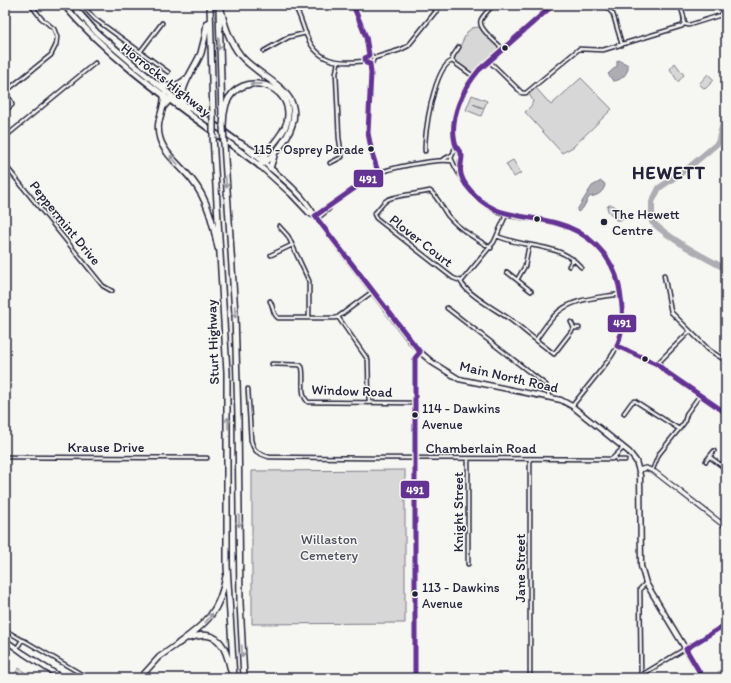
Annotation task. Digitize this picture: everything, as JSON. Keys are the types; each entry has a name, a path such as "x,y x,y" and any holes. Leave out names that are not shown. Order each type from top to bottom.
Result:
{"highway":[{"name":"Horrocks Highway","path":"64,5 116,56 186,111 262,164"},
{"name":"Horrocks Highway","path":"72,5 97,33 159,85 176,99 240,143 262,164"},
{"path":"220,5 226,30 237,50 252,67 283,90 291,102 293,114 291,126 286,139 262,164"},
{"name":"Sturt Highway","path":"220,5 220,95 235,314 240,596 244,678"},
{"path":"186,111 182,102 183,90 187,79 198,60 202,48 210,6"},
{"name":"Sturt Highway","path":"210,6 213,136 227,372 227,566 233,678"},
{"path":"159,85 169,87 175,86 187,79"},
{"path":"223,126 226,105 231,96 237,90 248,85 256,84 264,84 274,89 284,100 287,107 287,118 284,130 266,153 262,164"},
{"path":"164,94 158,125 161,141 169,154 193,181 207,204 214,227 222,273"},
{"path":"162,109 170,99 176,99"},
{"path":"240,143 254,152 261,154 266,153"},
{"path":"270,168 271,161 277,150"},
{"path":"179,643 202,626 214,612 222,591 227,566"},
{"path":"179,643 188,638 200,635 210,636 224,647 227,653 233,678"}],"main road":[{"name":"Main North Road","path":"262,164 270,168 287,182 311,209 420,352 441,369 459,379 561,400 572,406 623,448 636,461 640,475 640,566 646,583 703,678"},
{"name":"Main North Road","path":"262,164 308,212 316,217"},
{"path":"5,640 62,678"},
{"path":"140,678 159,657 179,643"}],"street":[{"path":"5,111 12,105 12,101 5,93 50,54 56,45 57,37 54,29 41,18 31,5"},
{"path":"82,5 95,19 168,72"},
{"path":"294,5 308,39 317,51 329,59 338,62 348,63 365,61 366,63 370,64"},
{"path":"353,5 366,37 369,55"},
{"path":"431,5 437,11"},
{"path":"378,172 369,142 368,126 372,82 370,64 374,58 408,46 441,5"},
{"path":"492,5 481,20 480,24 482,29 503,49"},
{"path":"460,173 460,161 462,157 455,145 453,135 458,106 464,91 473,76 553,5"},
{"path":"605,5 613,14 622,45"},
{"path":"610,10 617,5"},
{"path":"680,5 684,24"},
{"path":"489,61 522,93 526,93 579,49 600,50 622,45 682,26 684,24 689,25 722,15 726,11"},
{"path":"140,52 162,23"},
{"path":"264,51 289,37 306,33"},
{"path":"452,61 452,56 459,47"},
{"path":"369,55 374,58"},
{"path":"365,61 366,56 369,55"},
{"path":"452,61 473,76"},
{"path":"426,151 424,142 427,117 442,71 448,63 452,61"},
{"path":"330,163 342,157 339,138 336,73 338,62"},
{"path":"5,136 95,63"},
{"path":"455,145 452,155 454,162 469,188 477,197 496,211 557,224 575,230 590,239 602,251 613,267 618,280 623,312 623,326 617,346 610,358 572,406"},
{"path":"440,161 457,152 461,154"},
{"path":"316,217 327,206 331,205 378,172 403,166 440,161 460,161"},
{"name":"Peppermint Drive","path":"5,164 103,286 112,291"},
{"name":"Plover Court","path":"461,281 453,278 374,216 382,204 389,199 430,191 452,219 468,234 490,248"},
{"path":"506,214 497,236 490,248 461,281 464,286 482,302 509,318 554,354 574,328"},
{"path":"279,226 285,231 292,244 310,286 309,318"},
{"path":"497,236 509,241 560,251 573,259 581,267"},
{"path":"271,255 292,244"},
{"path":"517,280 525,266 529,245"},
{"path":"569,266 573,259"},
{"path":"507,272 531,291"},
{"path":"664,275 671,312 709,350 726,361"},
{"path":"270,301 273,306 274,314 278,318 338,318 373,292"},
{"path":"536,340 555,315 567,306 585,300 620,294"},
{"path":"447,308 546,385 549,397"},
{"path":"338,318 368,360 369,403"},
{"path":"571,322 574,328"},
{"path":"574,328 579,328"},
{"path":"657,364 690,331"},
{"path":"617,346 657,364 726,413"},
{"path":"415,678 415,358 420,352"},
{"name":"Window Road","path":"272,364 300,365 302,367 303,394 304,399 308,402 415,403"},
{"name":"Chamberlain Road","path":"248,389 251,440 253,448 261,454 269,456 291,458 468,459 612,459 615,457 617,460 625,460"},
{"path":"652,471 659,454 684,423 687,413 700,395"},
{"path":"624,413 632,402 635,401 679,429"},
{"path":"615,457 623,448"},
{"path":"706,462 714,450"},
{"name":"Krause Drive","path":"5,457 207,458"},
{"path":"710,457 726,469"},
{"name":"Knight Street","path":"468,459 468,564"},
{"name":"Jane Street","path":"530,459 530,678"},
{"path":"639,470 646,468 652,471 726,527"},
{"path":"640,677 640,589 646,583"},
{"path":"640,677 726,624"},
{"path":"5,630 88,678"},
{"path":"16,648 22,640"}],"green space":[{"path":"479,27 500,49 472,74 453,61 467,32 472,28"},
{"path":"675,63 684,75 678,82 670,69"},
{"path":"708,74 714,80 705,89 699,84"},
{"path":"581,78 612,109 573,147 562,153 525,112 531,106 533,101 529,94 536,88 551,105"},
{"path":"472,95 487,101 484,108 473,104 484,109 481,116 466,110"},
{"path":"513,160 521,173 514,177 506,164"},
{"path":"609,205 613,205 622,213 622,220 616,220 608,211 607,207"},
{"name":"Willaston Cemetery","path":"405,470 405,623 252,624 252,471"},
{"path":"19,668 31,677 31,678 11,678"}],"shaded area":[{"path":"619,60 628,65 628,68 626,74 622,78 613,81 608,74 617,66 617,61"},
{"path":"601,181 605,185 603,190 597,195 589,197 583,208 578,212 577,210 592,186"}],"waterway":[{"path":"726,111 718,143 687,169 659,188 652,202 652,222 678,242 726,269"}],"transit line":[{"name":"491","path":"353,5 366,37 369,55 365,58 366,63 370,64 371,73 368,133 378,172 315,216 420,352 415,358 415,678"},
{"name":"491","path":"553,5 479,70 463,95 454,123 456,145 462,156 460,171 462,178 476,196 496,210 518,216 556,223 588,238 604,254 616,274 622,301 622,324 620,339 617,346 657,364 726,413"},
{"name":"491","path":"703,678 686,649 726,624"}],"place":[{"name":"115 - Osprey Parade","path":"371,149"},
{"name":"The Hewett Centre","path":"604,222"},
{"name":"114 - Dawkins Avenue","path":"415,415"},
{"name":"113 - Dawkins Avenue","path":"415,594"}],"district":[{"name":"HEWETT","path":"669,173"}]}
